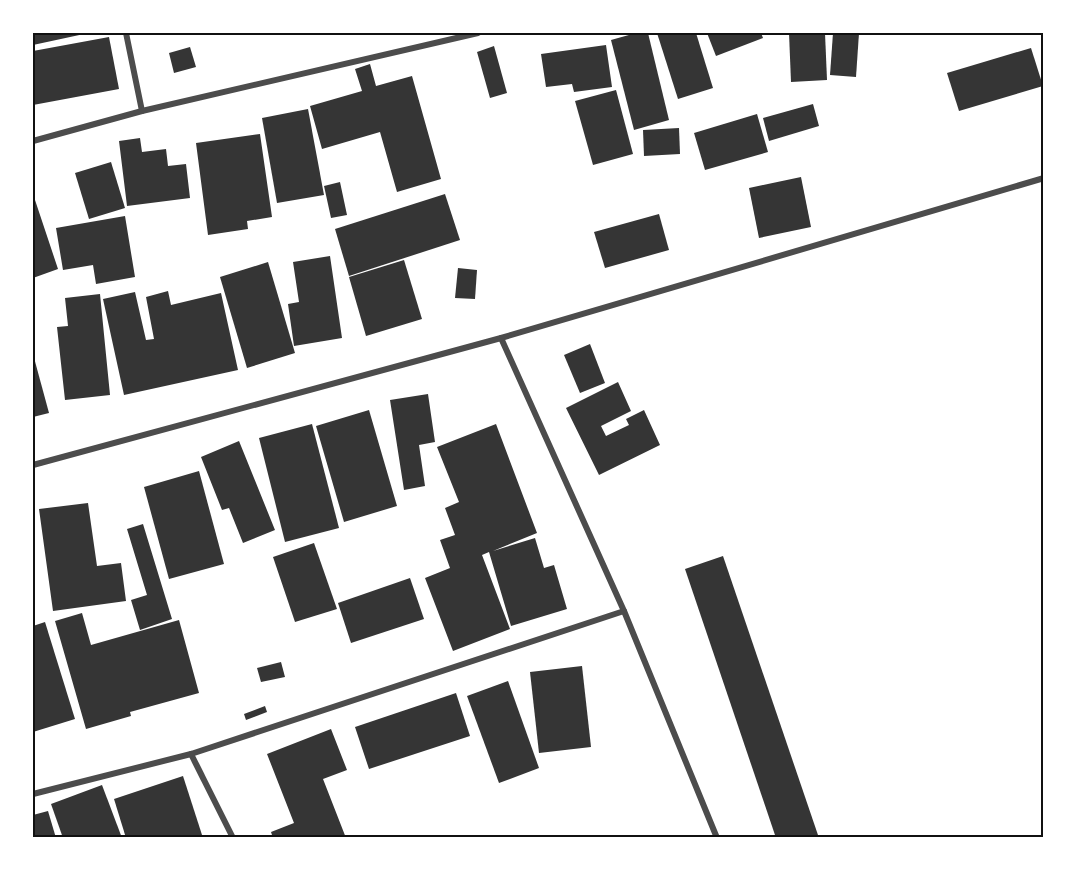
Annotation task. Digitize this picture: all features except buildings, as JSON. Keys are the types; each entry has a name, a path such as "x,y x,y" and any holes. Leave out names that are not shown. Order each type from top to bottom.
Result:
{"street":[{"path":"126,33 142,111"},
{"path":"33,141 142,111 478,33"},
{"path":"33,465 501,338 1044,178"},
{"path":"501,338 624,611 717,838"},
{"path":"33,794 191,754 624,611"},
{"path":"191,754 233,838"}]}
